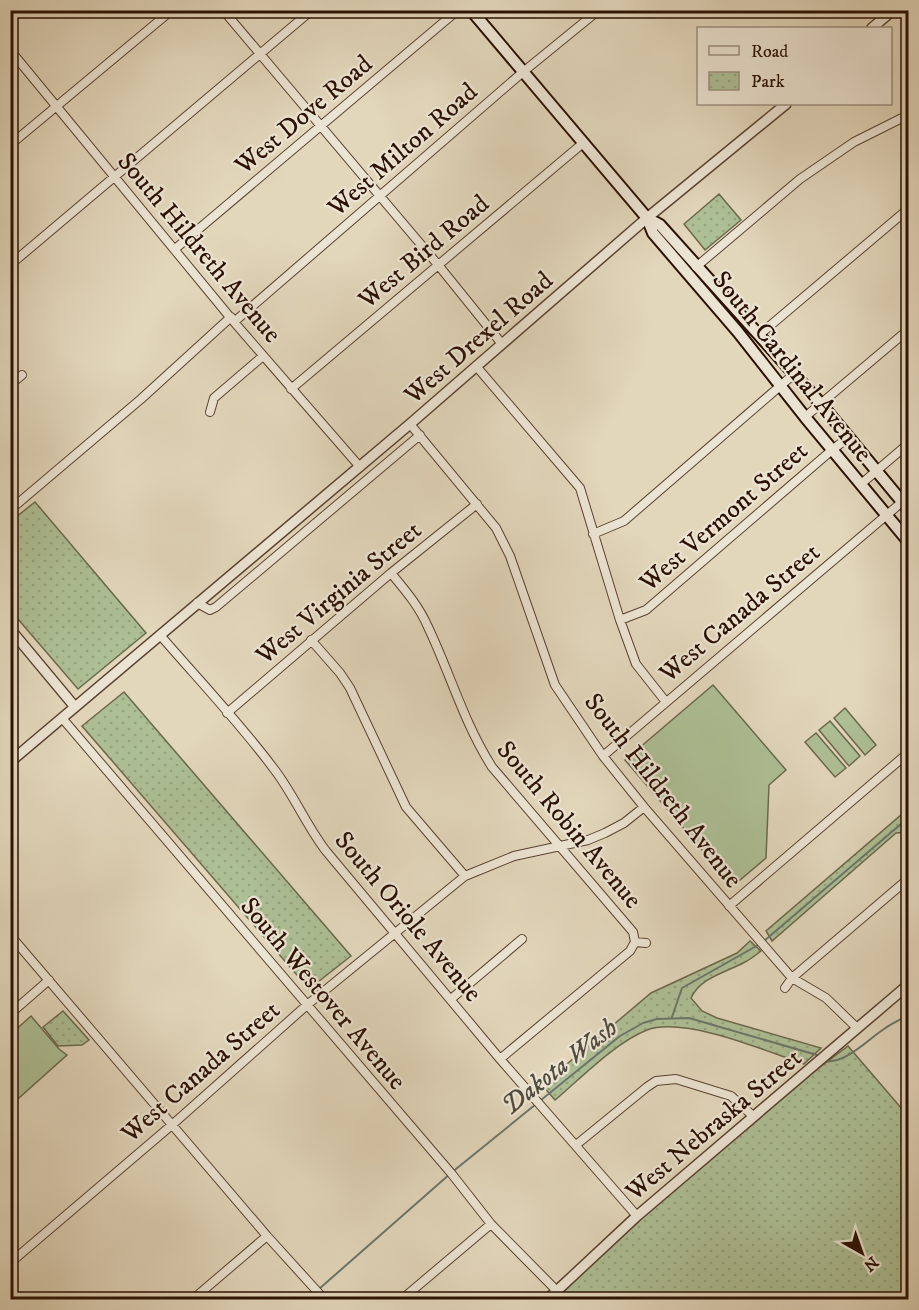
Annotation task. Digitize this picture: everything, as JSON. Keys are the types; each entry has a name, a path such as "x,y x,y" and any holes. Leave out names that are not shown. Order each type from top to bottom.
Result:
{"main road":[{"name":"South Cardinal Avenue","path":"471,10 646,218 653,233 909,541"},
{"name":"South Cardinal Avenue","path":"646,218 660,225 821,404 905,505"}],"street":[{"path":"10,20 21,10"},
{"path":"10,145 172,10"},
{"path":"223,10 381,196 502,344"},
{"path":"10,265 312,10"},
{"name":"West Dove Road","path":"175,249 458,10"},
{"name":"West Milton Road","path":"10,510 381,196 523,72 599,10"},
{"path":"873,27 894,10"},
{"name":"South Hildreth Avenue","path":"10,50 232,320 360,467"},
{"name":"West Drexel Road","path":"10,762 360,467 646,218 785,105"},
{"path":"696,267 800,179 854,142 909,115"},
{"name":"West Bird Road","path":"291,389 582,144"},
{"path":"759,335 909,208"},
{"path":"805,417 909,330"},
{"path":"210,412 214,398 263,356"},
{"path":"476,366 580,488 620,620 636,664 666,702"},
{"path":"593,534 624,521 794,374"},
{"path":"10,385 22,375"},
{"name":"South Hildreth Avenue","path":"410,424 496,528 510,556 555,685 603,756 644,807 792,978 826,998 856,1027"},
{"name":"West Drexel Road","path":"197,603 210,609 216,607 420,435"},
{"name":"West Vermont Street","path":"620,620 646,610 849,437"},
{"path":"861,484 909,444"},
{"name":"West Virginia Street","path":"227,713 391,573 477,504"},
{"name":"West Canada Street","path":"603,756 886,515 905,505"},
{"name":"South Robin Avenue","path":"391,573 411,597 428,626 476,743 492,767 633,932 635,942"},
{"path":"10,629 75,707"},
{"name":"South Oriole Avenue","path":"160,634 274,768 292,794 311,831 326,851 500,1059 637,1216"},
{"path":"311,640 350,688 406,807 465,876"},
{"name":"South Westover Avenue","path":"62,718 451,1173 491,1224 556,1292"},
{"path":"729,906 909,753"},
{"name":"West Canada Street","path":"10,1263 173,1124 307,1005 465,876 514,856 588,840 615,829 644,807"},
{"path":"785,988 792,978 909,879"},
{"path":"10,935 267,1236 325,1299"},
{"path":"451,999 522,939"},
{"path":"500,1059 630,951 635,942 646,943"},
{"path":"10,1014 49,980"},
{"name":"West Nebraska Street","path":"547,1299 637,1216 820,1061 856,1027 909,985"},
{"path":"576,1145 646,1087 666,1079 676,1079 731,1096 753,1116"},
{"path":"401,1299 491,1224"},
{"path":"192,1299 267,1236"}],"green space":[{"path":"719,194 741,220 705,250 684,224"},
{"path":"35,502 146,633 78,689 11,611 11,521"},
{"path":"713,685 786,770 769,785 766,858 733,886 625,760"},
{"path":"124,692 351,956 309,989 82,726"},
{"path":"845,708 876,745 865,755 834,718"},
{"path":"830,721 860,756 849,766 819,730"},
{"path":"816,733 846,768 835,777 805,742"},
{"path":"908,809 908,832 896,833 772,941 766,931"},
{"path":"750,941 761,951 747,961 707,980 691,998 702,1011 717,1018 821,1048 804,1064 703,1031 663,1027 647,1030 623,1043 555,1100 542,1085 651,993 737,953"},
{"path":"63,1011 89,1040 82,1045 58,1046 43,1027"},
{"path":"31,1016 59,1049 67,1055 11,1105 11,1034"},
{"path":"848,1046 908,1116 908,1299 554,1300 639,1219 816,1070"}],"waterway":[{"path":"764,941 908,818"},
{"path":"672,1017 682,988 760,944"},
{"name":"Dakota Wash","path":"823,1061 847,1056 908,1015"},
{"name":"Dakota Wash","path":"319,1289 451,1173 620,1036 643,1023 657,1019 689,1018 817,1055 819,1058"},
{"name":"Dakota Wash","path":"307,1300 315,1292"}]}
